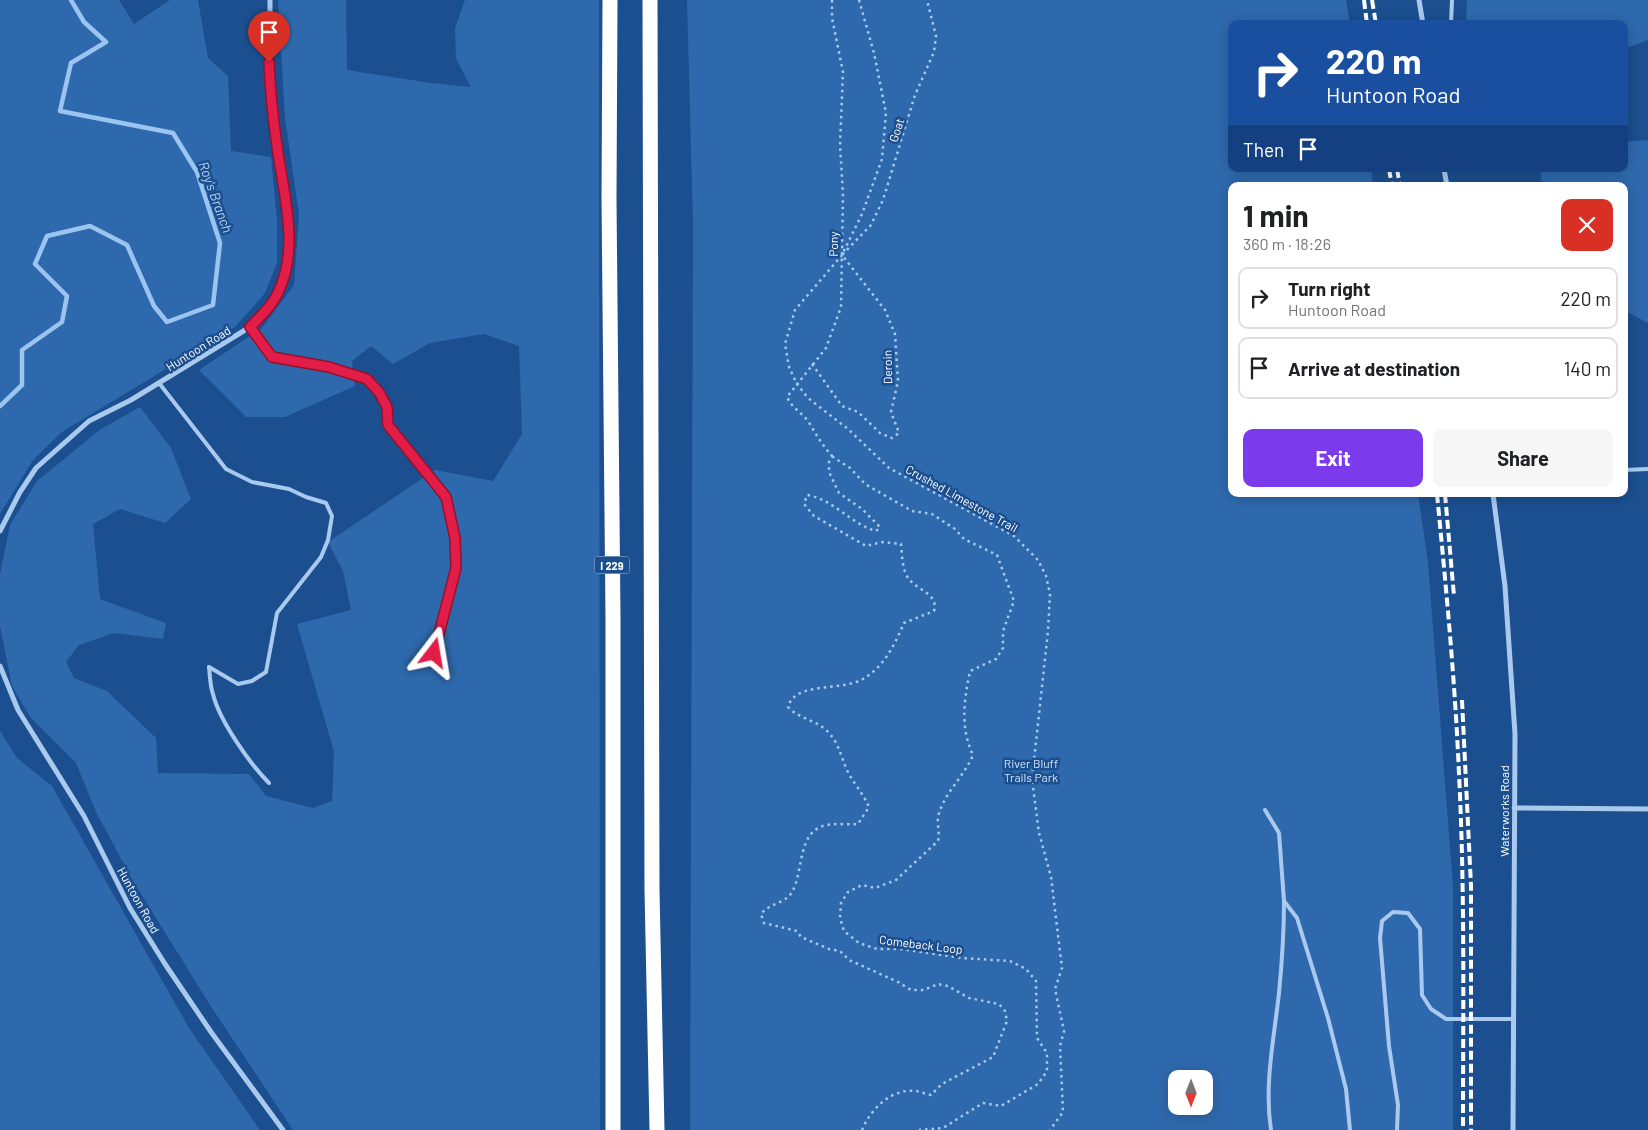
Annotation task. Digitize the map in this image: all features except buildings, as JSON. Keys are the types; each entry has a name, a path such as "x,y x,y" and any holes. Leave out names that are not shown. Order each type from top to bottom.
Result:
{"highway":[{"name":"I 229","path":"610,0 613,1130"},
{"path":"650,0 652,890 656,1130"}],"street":[{"name":"Huntoon Road","path":"0,531 20,492 36,468 89,421 159,383 250,327 270,307 280,289 286,271 288,239 286,199 277,146 270,80 270,0"},
{"path":"1419,0 1422,20"},
{"name":"Waterworks Road","path":"1493,497 1505,586 1512,676 1514,808 1513,1130"},
{"name":"Huntoon Road","path":"0,666 18,710 84,816 135,916 206,1025 283,1130"},
{"path":"1514,808 1648,809"}],"lane":[{"path":"1451,20 1452,0"},
{"path":"250,327 272,357 329,367 367,379 379,392 387,407 388,425 446,497 455,538 456,568 434,653"},
{"path":"159,383 226,469 252,482 290,489 306,497 326,503 332,516 328,540 321,557 277,613 266,672 252,681 238,684 209,667 213,696 229,728 253,767 269,783"},
{"path":"1628,470 1648,469"},
{"path":"1265,810 1279,833 1284,901 1282,961 1270,1069 1269,1114 1271,1130"},
{"path":"1284,901 1297,918 1328,1018 1346,1089 1350,1130"},
{"path":"1397,1130 1398,1105 1389,1046 1380,938 1382,921 1393,912 1408,913 1420,929 1422,995 1431,1009 1446,1020 1513,1020"}],"path":[{"name":"Pony","path":"832,0 832,18 843,72 840,145 843,194 841,308 826,348 787,397 792,406 807,419 819,442 833,457"},
{"name":"Crushed Limestone Trail","path":"858,0 874,53 886,114 882,159 862,214 842,255 795,310 785,344 790,368 797,384 808,398 848,429 889,468 1014,536 1038,560 1046,576 1050,594 1048,630 1032,779 1039,833 1050,877 1062,968 1055,989 1064,1031 1060,1046 1063,1112 1050,1130"},
{"name":"Goat","path":"842,255 871,225 882,200 914,95 934,52 936,36 927,0"},
{"name":"Deroin","path":"812,364 842,406 858,412 880,433 892,438 899,433 891,412 898,381 895,334 885,310 842,255"},
{"path":"833,457 829,462 829,472 839,493 862,509 880,527 876,531 866,528 820,497 807,495 804,504 814,516 866,546 882,542 900,544 908,578 933,598 936,606 934,611 911,618 904,623 888,654 863,679 822,690 806,690 794,695 790,700 788,707 793,712 816,722 828,732 839,746 848,772 869,807 858,824 826,825 814,831 806,840 804,856 791,893 779,903 766,907 761,914 764,923 797,931 801,937 829,949 840,951 849,960 898,982 911,990 924,990 938,984 948,986 969,998 999,1004 1006,1011 1007,1021 993,1057 942,1084 931,1095 915,1091 903,1093 885,1100 871,1110 862,1130"},
{"name":"Comeback Loop","path":"833,457 850,468 864,484 912,511 932,514 955,529 964,539 997,555 1014,601 1003,631 1003,648 996,659 970,671 964,712 964,733 973,755 967,768 944,802 938,819 940,833 938,841 896,880 875,888 862,885 848,892 841,903 840,918 844,930 859,943 877,949 901,949 962,958 1010,961 1026,968 1036,980 1037,1038 1046,1052 1047,1071 1038,1084 1001,1106 983,1103 943,1128 919,1130"}],"green space":[{"path":"0,0 119,0 134,24 170,0 198,0 208,58 228,76 231,151 271,157 277,220 277,263 265,293 235,327 62,432 33,460 0,514"},
{"path":"278,0 346,0 347,70 471,87 456,59 455,28 465,0 599,0 600,1130 293,1130 210,1005 133,881 96,812 76,763 31,718 12,686 0,626 0,574 10,525 37,481 101,429 140,407 171,448 191,499 165,523 120,509 93,524 100,599 166,623 163,639 114,633 79,645 66,662 74,678 107,691 156,738 158,773 249,774 266,796 313,808 332,801 334,752 297,624 351,610 343,571 328,542 435,470 493,481 522,434 519,346 484,334 430,343 393,364 371,346 352,361 355,386 285,417 246,417 199,370 262,328 294,285 299,215 285,118"},
{"name":"River Bluff Trails Park","path":"687,0 1346,0 1349,20 1228,20 1228,172 1371,172 1373,182 1228,182 1228,497 1418,497 1428,562 1453,886 1453,1130 690,1130 693,226"},
{"path":"1467,0 1648,0 1648,40 1628,48 1628,20 1466,20"},
{"path":"1648,140 1648,323 1628,312 1628,182 1542,182 1540,172 1628,172 1628,142"},
{"path":"0,731 17,758 52,786 189,1028 260,1130 0,1130"}],"waterway":[{"name":"Roy's Branch","path":"0,406 22,385 22,350 62,322 67,296 35,264 47,236 90,226 127,245 154,306 167,322 213,305 220,243 197,172 173,133 60,111 71,63 106,42 84,22 71,0"}],"railway":[{"path":"1364,0 1366,20"},
{"path":"1372,0 1375,20"},
{"path":"1390,172 1391,182"},
{"path":"1398,172 1399,182"},
{"path":"1437,497 1453,669 1461,818 1463,1130"},
{"path":"1445,497 1454,596"},
{"path":"1462,700 1471,886 1471,1130"}],"route":[{"path":"269,62 277,146 286,199 288,239 286,271 280,289 270,307 250,327 272,357 329,367 367,379 379,392 387,407 388,425 426,469 446,497 455,538 456,568 434,653"}]}
